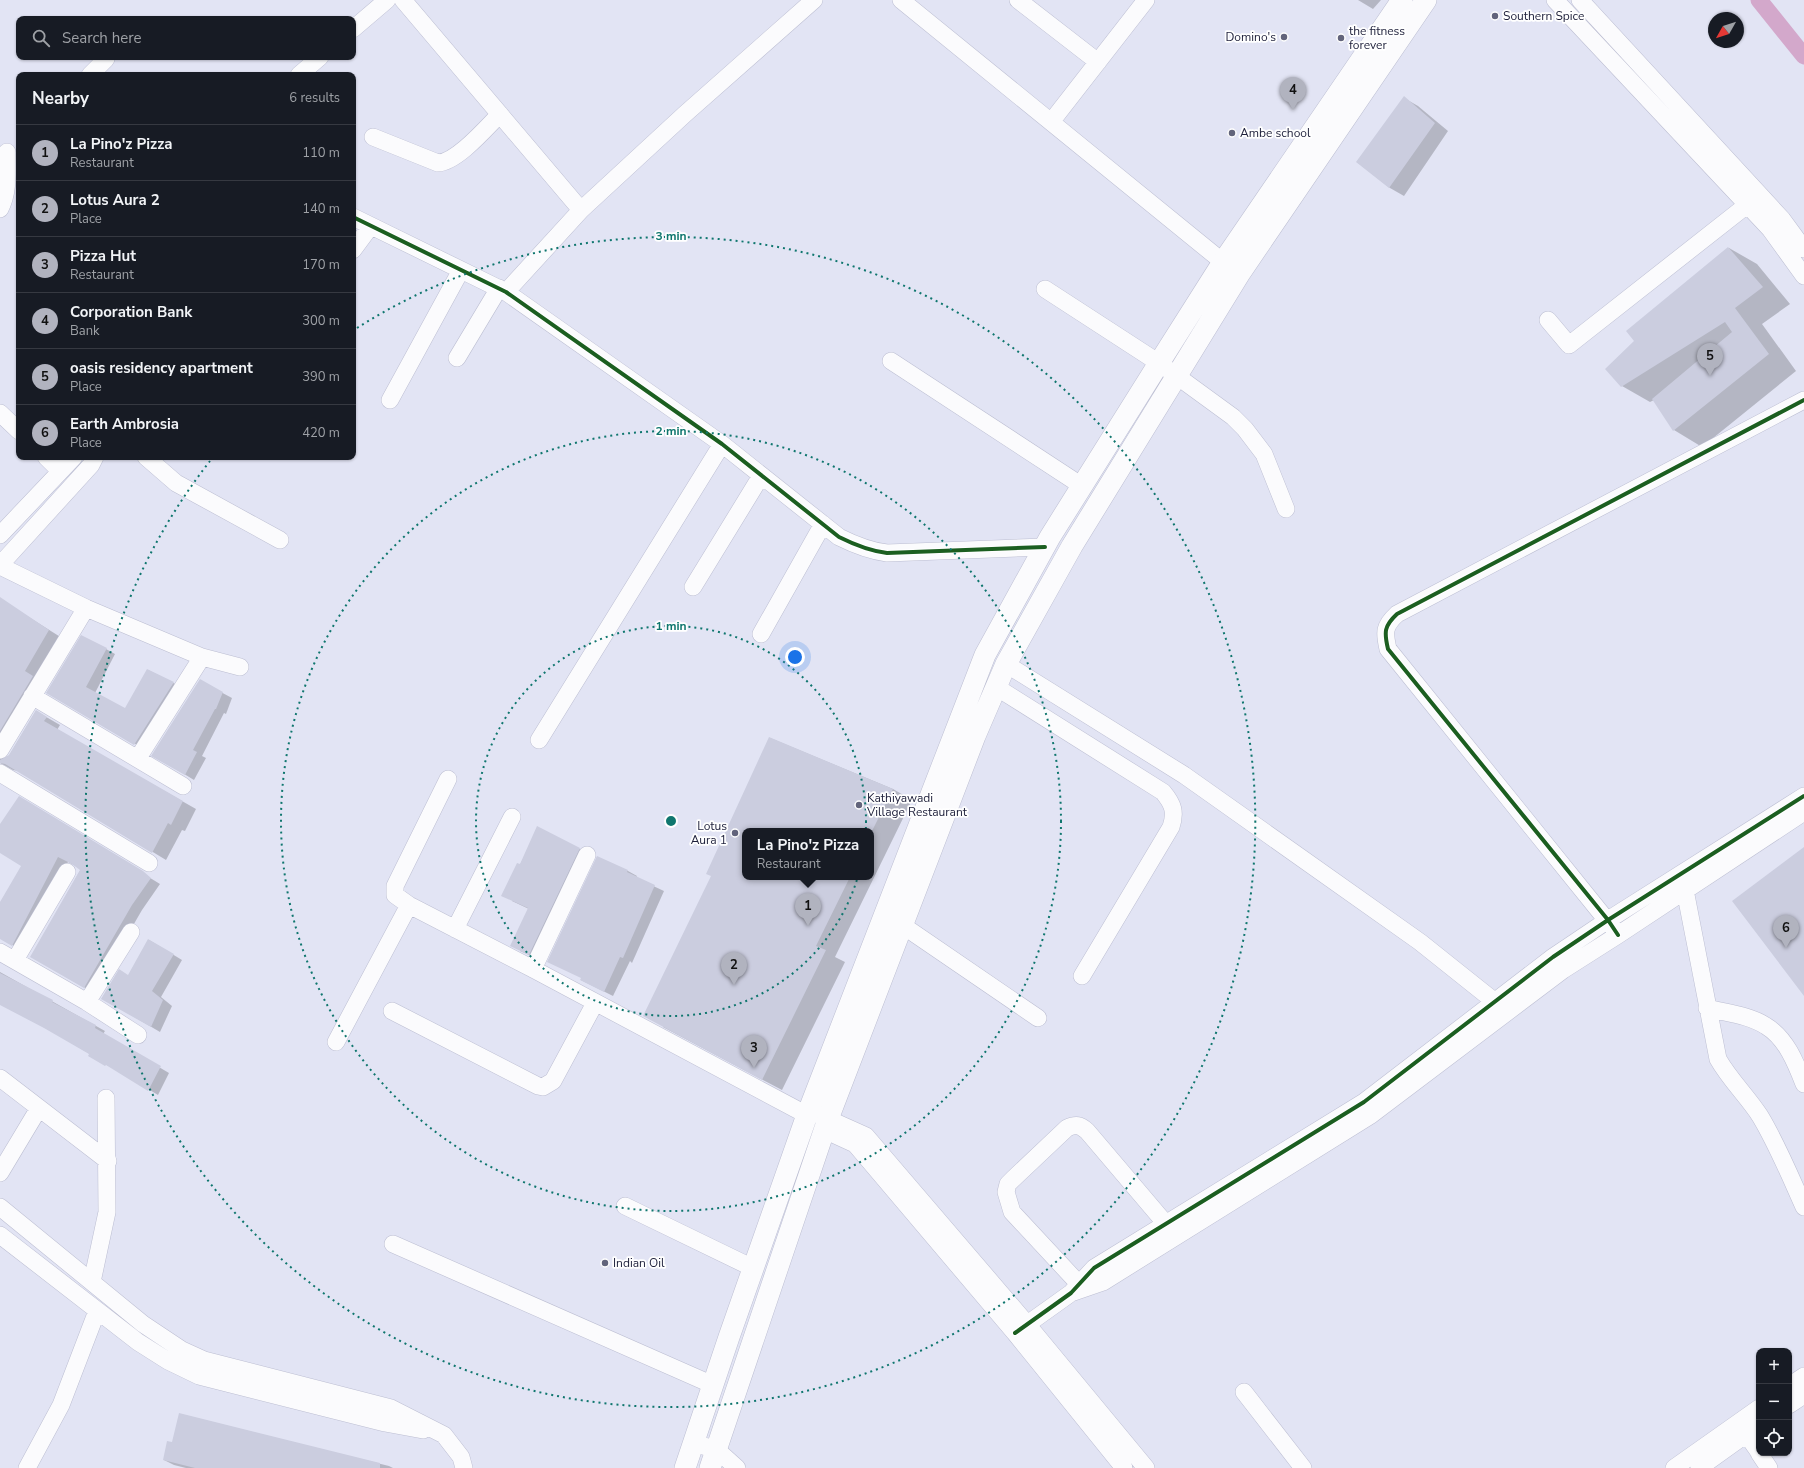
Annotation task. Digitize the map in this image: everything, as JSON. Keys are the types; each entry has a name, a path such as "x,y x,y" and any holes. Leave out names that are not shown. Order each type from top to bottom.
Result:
{"main road":[{"path":"714,1459 826,1124 975,736 1006,664 1072,546 1177,375 1231,268 1402,0"},
{"path":"685,1468 807,1115 985,655 1045,547 1159,362 1231,268 1426,0"}],"street":[{"path":"356,26 387,0"},
{"path":"403,0 581,210"},
{"path":"457,358 502,290 581,210 685,114 814,0"},
{"path":"901,0 1231,268"},
{"path":"1018,0 1098,62"},
{"path":"1051,122 1146,0"},
{"path":"1555,0 1770,229 1804,276"},
{"path":"1580,0 1782,219 1804,249"},
{"path":"93,72 105,60"},
{"path":"302,72 316,60"},
{"path":"373,138 438,163 445,163 454,157 500,114"},
{"path":"0,209 8,185 9,149"},
{"path":"1548,320 1569,345 1747,205"},
{"path":"356,219 370,227 502,290 722,444 839,537 872,551 887,553 1045,547"},
{"path":"356,246 370,227"},
{"path":"390,400 461,270"},
{"path":"1045,289 1159,362 1233,417 1245,429 1264,454 1286,509"},
{"path":"891,361 1082,486"},
{"path":"1618,935 1608,920 1388,649 1385,638 1386,628 1397,614 1804,400"},
{"path":"0,413 16,428"},
{"path":"538,740 722,444"},
{"path":"49,460 60,471"},
{"path":"0,535 71,460"},
{"path":"94,460 91,465 0,566 86,608 202,657 240,667"},
{"path":"149,460 176,483 280,540"},
{"path":"692,587 761,476"},
{"path":"761,634 823,524"},
{"path":"0,750 86,608"},
{"path":"138,758 202,657"},
{"path":"1006,664 1184,775 1420,942 1501,1007"},
{"path":"996,687 1163,792 1170,800 1174,808 1174,817 1171,827 1082,976"},
{"path":"32,696 183,786"},
{"path":"0,773 149,863"},
{"path":"448,779 395,886 395,895 409,905 826,1124 855,1144 1146,1468"},
{"path":"1075,1289 1103,1282 1371,1115 1501,1007 1553,957 1608,920 1804,796"},
{"path":"1021,1328 1075,1289 1094,1268 1364,1102 1501,1007 1618,935 1803,814"},
{"path":"455,929 512,817"},
{"path":"533,969 587,855"},
{"path":"15,960 67,872"},
{"path":"1685,890 1718,1059 1726,1074 1754,1108 1768,1130 1804,1207"},
{"path":"336,1042 409,905"},
{"path":"902,924 1038,1018"},
{"path":"87,1002 131,932"},
{"path":"0,952 87,1002 138,1034"},
{"path":"392,1011 538,1086 543,1087 553,1081 595,1002"},
{"path":"1707,1008 1754,1020 1767,1026 1788,1050 1804,1084"},
{"path":"0,1078 108,1161"},
{"path":"92,1282 107,1212 108,1161 106,1098"},
{"path":"0,1173 39,1108"},
{"path":"1075,1289 1012,1212 1006,1192 1008,1184 1067,1128 1074,1125 1080,1125 1087,1131 1166,1224"},
{"path":"625,1206 753,1268"},
{"path":"0,1207 143,1324 182,1350 204,1360 391,1408 444,1435 461,1457 464,1468"},
{"path":"0,1235 138,1342 168,1361 199,1376 385,1423 444,1435"},
{"path":"393,1244 713,1384"},
{"path":"27,1468 61,1405 97,1311"},
{"path":"1021,1328 1124,1468"},
{"path":"1792,1384 1804,1376"},
{"path":"1244,1392 1302,1468"},
{"path":"1792,1403 1804,1395"},
{"path":"1699,1468 1748,1427 1756,1413"},
{"path":"1748,1427 1756,1446"},
{"path":"1674,1468 1748,1427"},
{"path":"694,1442 714,1459 737,1468"},
{"path":"1761,1456 1770,1468"}],"building":[{"path":"1404,96 1435,123 1389,188 1356,162"},
{"path":"1728,247 1763,287 1735,308 1769,354 1673,431 1652,399 1732,332 1725,322 1621,387 1605,369 1634,341 1626,331"},
{"path":"0,597 49,630 25,671 33,676 0,731"},
{"path":"81,635 107,648 86,687 125,708 147,669 174,682 134,745 46,693"},
{"path":"200,679 223,692 216,709 193,750 197,752 185,775 151,756"},
{"path":"36,710 47,717 44,721 183,801 171,825 168,823 152,853 5,764 0,763 0,760 9,755"},
{"path":"769,737 893,789 874,828 742,828 742,880 849,880 816,946 826,950 762,1080 643,1016 711,876 706,874"},
{"path":"19,796 143,871 151,878 132,905 84,988 30,957 80,870 72,864 58,857 12,946 0,939 0,902 21,866 0,853 0,824"},
{"path":"537,826 580,848 529,955 510,946 528,908 501,896 517,863 520,864"},
{"path":"1804,847 1804,996 1732,901"},
{"path":"597,856 628,870 627,872 655,885 623,958 620,957 604,992 580,980 581,978 547,962"},
{"path":"148,939 174,954 152,991 163,1000 151,1027 101,999 119,969 128,975"},
{"path":"0,973 53,1000 52,1002 96,1025 95,1028 161,1066 148,1091 106,1065 105,1066 88,1056 89,1054 0,1005"},
{"path":"179,1413 380,1463 380,1468 195,1468 163,1460 167,1441 172,1442"}],"waterway":[{"path":"1759,0 1804,56"}],"cycle path":[{"path":"356,218 506,292 722,444 839,537 845,540 869,549 887,553 1045,547"},
{"path":"1618,935 1608,920 1388,649 1386,638 1387,626 1397,614 1804,400"},
{"path":"1015,1333 1071,1293 1094,1268 1364,1102 1553,957 1608,920 1804,796"}],"place":[{"name":"Southern Spice","path":"1495,16"},
{"name":"Domino's","path":"1284,37"},
{"name":"the fitness forever","path":"1341,38"},
{"name":"Corporation Bank","path":"1293,110"},
{"name":"Ambe school","path":"1232,133"},
{"name":"oasis residency apartment","path":"1710,376"},
{"name":"Kathiyawadi Village Restaurant","path":"859,805"},
{"name":"Lotus Aura 1","path":"735,833"},
{"name":"La Pino'z Pizza","path":"808,926"},
{"name":"Earth Ambrosia","path":"1786,948"},
{"name":"Lotus Aura 2","path":"734,985"},
{"name":"Pizza Hut","path":"754,1068"},
{"name":"Indian Oil","path":"605,1263"}]}
